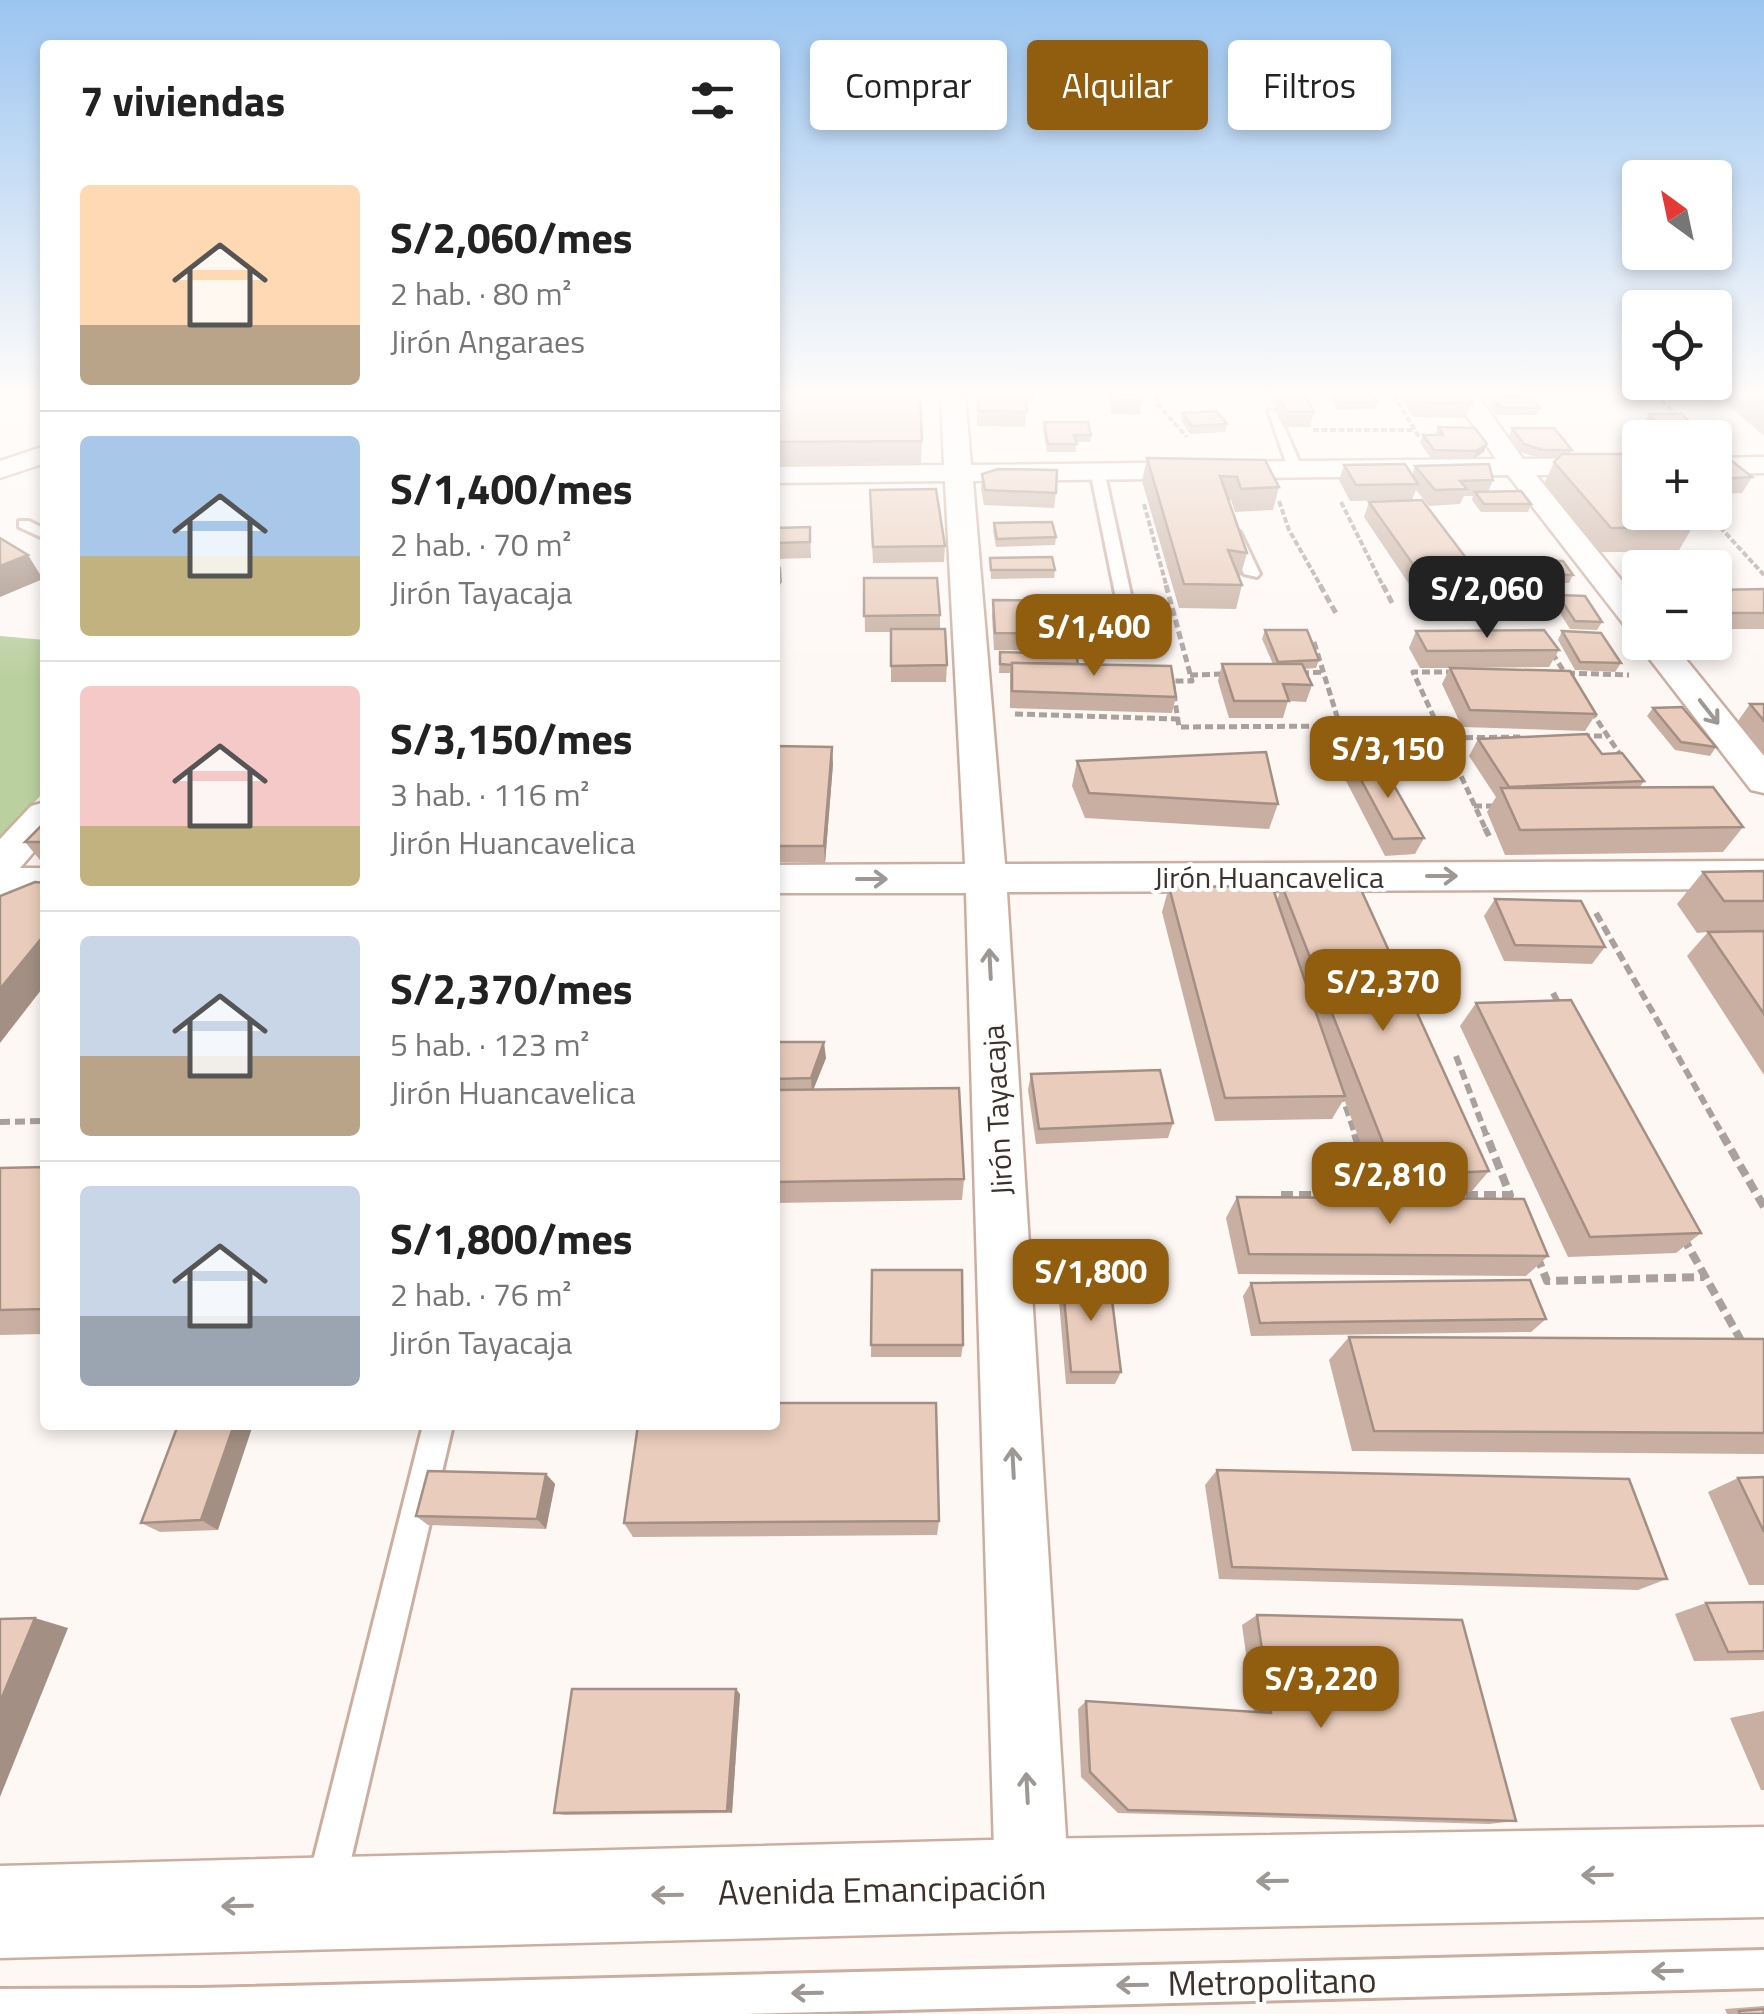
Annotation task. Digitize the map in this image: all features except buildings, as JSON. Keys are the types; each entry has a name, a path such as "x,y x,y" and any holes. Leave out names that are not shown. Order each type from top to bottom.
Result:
{"main road":[{"name":"Avenida Emancipación","path":"0,1912 1032,1885 1764,1872"}],"street":[{"name":"Jirón Tayacaja","path":"960,489 986,878 1032,1885"},
{"path":"1533,489 1622,601"},
{"path":"1668,660 1764,781"},
{"path":"0,864 40,820"},
{"name":"Jirón Huancavelica","path":"780,879 1764,875"},
{"path":"0,882 40,882"}],"lane":[{"path":"1101,489 1129,623"},
{"path":"1228,518 1252,574"},
{"path":"24,524 40,532"},
{"path":"322,1904 437,1430"},
{"name":"Metropolitano","path":"0,2009 200,2008 1764,1969"}],"path":[{"path":"1139,489 1192,680 1172,681 1178,728 1340,726 1407,731"},
{"path":"1284,489 1289,530 1337,615"},
{"path":"1334,489 1392,604"},
{"path":"1723,530 1764,575"},
{"path":"1314,642 1340,726"},
{"path":"1545,644 1576,689"},
{"path":"1286,673 1324,672"},
{"path":"1470,672 1413,672 1508,876"},
{"path":"1546,673 1680,676"},
{"path":"1190,675 1228,674"},
{"path":"1586,704 1626,764"},
{"path":"976,713 1179,719"},
{"path":"1570,736 1608,736"},
{"path":"1441,738 1534,737"},
{"path":"1474,806 1514,806"},
{"path":"1575,876 1764,1208"},
{"path":"1553,993 1562,1009"},
{"path":"1456,1056 1518,1212"},
{"path":"1338,1083 1375,1195"},
{"path":"0,1122 40,1122"},
{"path":"1281,1195 1510,1195"},
{"path":"1677,1226 1743,1344 1754,1344"},
{"path":"1532,1247 1547,1281 1704,1276"}],"green space":[{"path":"0,636 40,640 40,796 0,839"}]}
